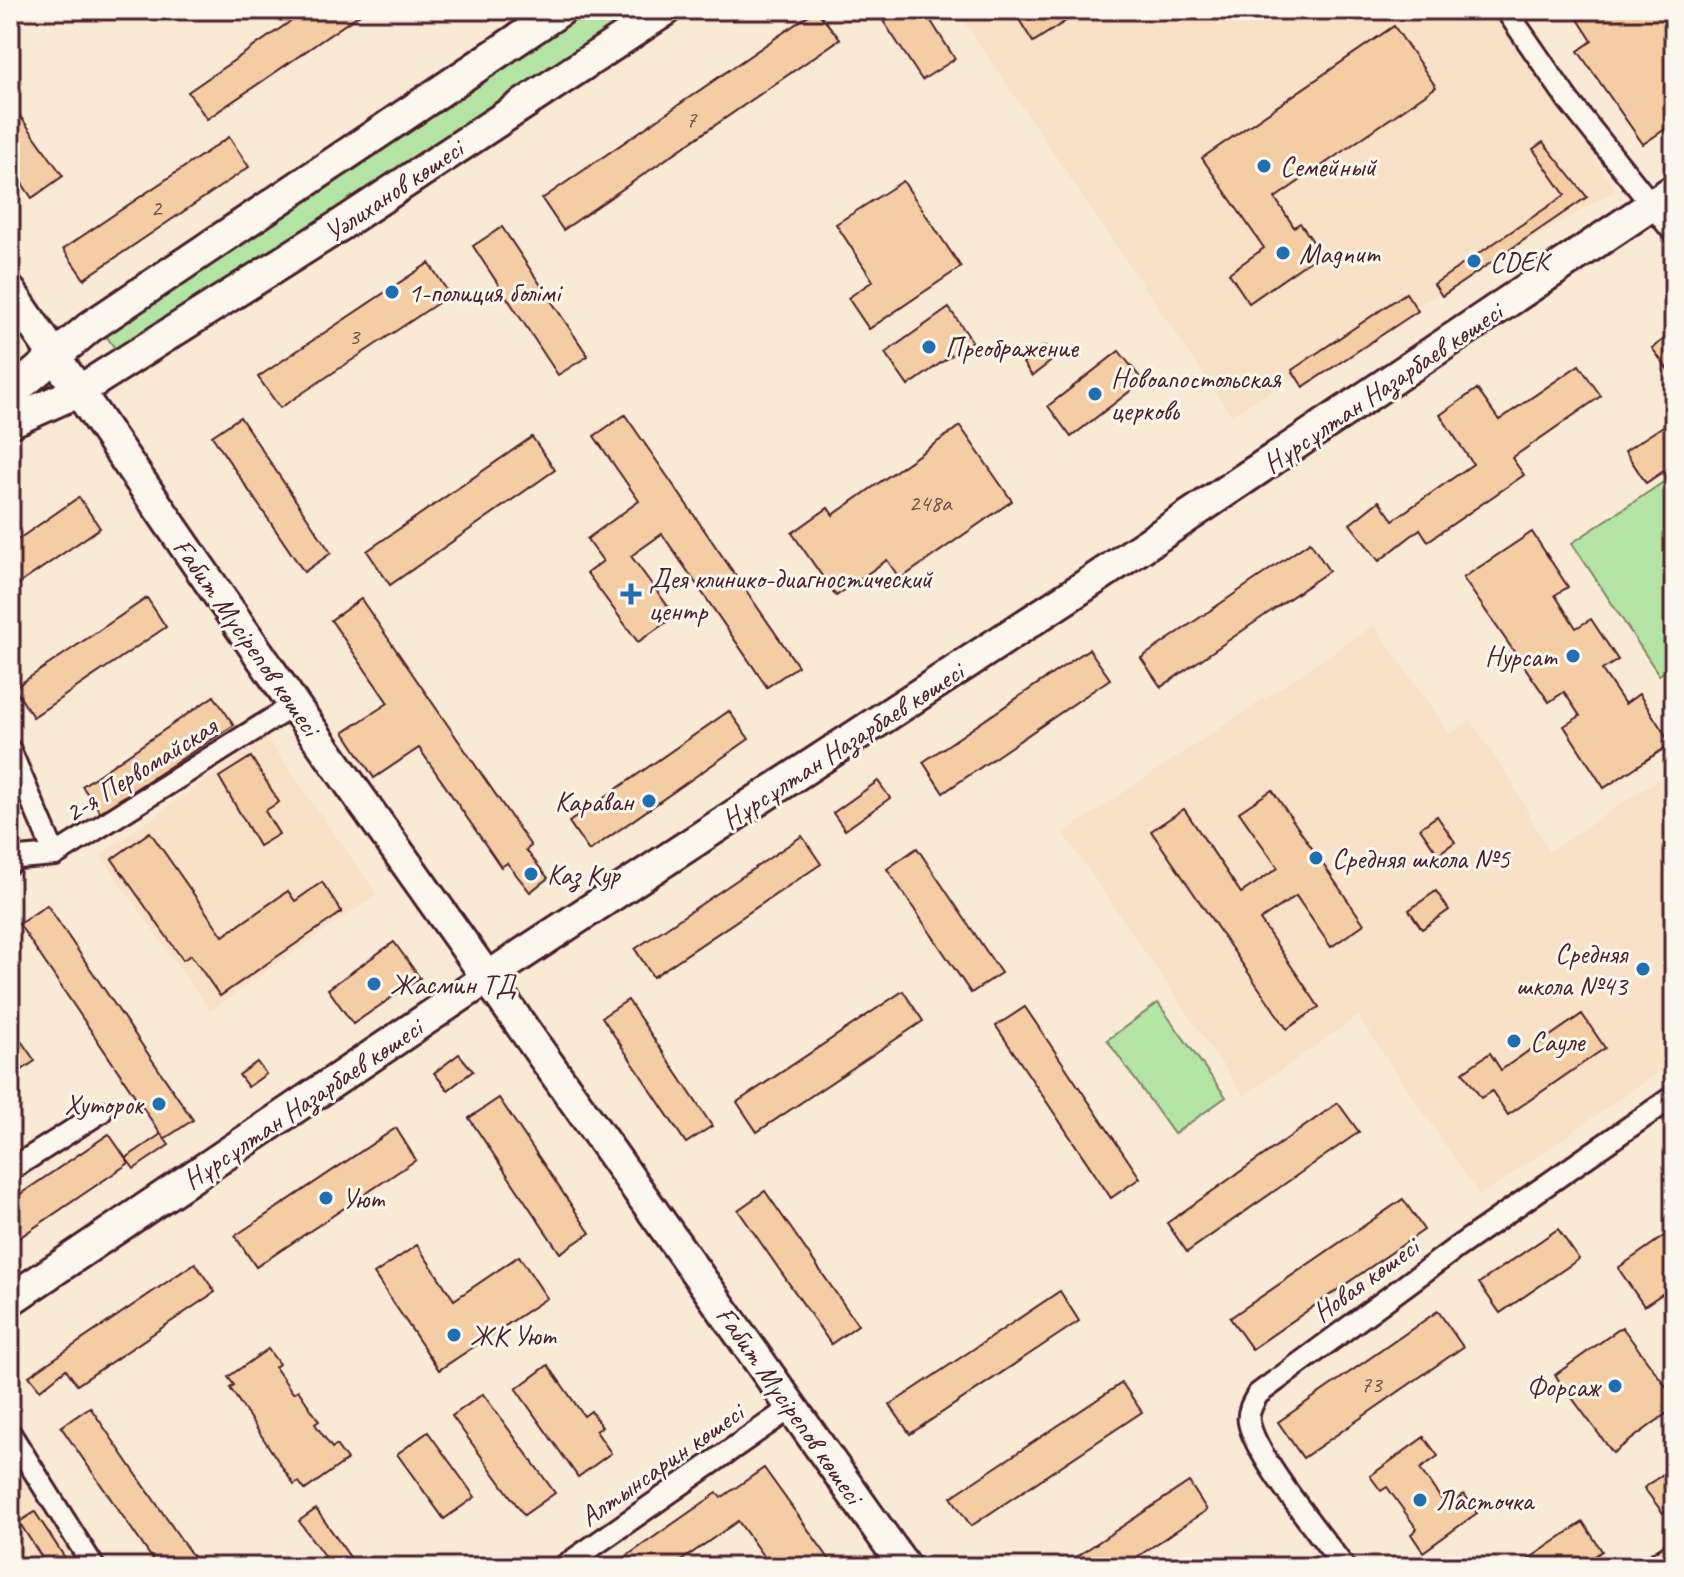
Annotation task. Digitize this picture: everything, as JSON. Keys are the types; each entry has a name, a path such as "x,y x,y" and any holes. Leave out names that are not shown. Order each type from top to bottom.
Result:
{"main road":[{"name":"Уәлиханов көшесі","path":"10,394 90,327 561,10"},
{"name":"Уәлиханов көшесі","path":"10,422 79,391 327,234 666,10"},
{"name":"Нұрсұлтан Назарбаев көшесі","path":"10,1300 490,977 1061,602 1662,198"},
{"name":"Ғабит Мүсірепов көшесі","path":"10,291 294,705 490,977 905,1567"},
{"path":"1662,1567 1674,1559"}],"street":[{"path":"1506,10 1568,100 1662,198 1674,233"},
{"name":"2-я Первомайская","path":"10,863 18,858 55,855 294,705"},
{"path":"10,750 55,855"},
{"name":"Новая көшесі","path":"1344,1567 1267,1459 1252,1432 1249,1415 1258,1394 1456,1248 1674,1096"},
{"path":"10,1170 101,1112"},
{"name":"Алтынсарин көшесі","path":"563,1567 792,1407"},
{"path":"10,1433 94,1567"}],"shaded area":[{"path":"956,10 1496,10 1616,190 1231,415"},
{"name":"Средняя школа №5","path":"1374,625 1450,734 1470,720 1512,782 1549,852 1674,769 1674,1061 1480,1196 1358,1016 1244,1096 1063,833"},
{"path":"266,737 377,894 210,1011 100,855"},
{"path":"10,1457 80,1567 10,1567"}],"green space":[{"path":"581,10 636,10 120,356 103,331"},
{"path":"1674,475 1674,666 1659,675 1572,543"},
{"path":"1158,1003 1226,1097 1174,1134 1107,1040"}],"building":[{"path":"307,10 366,10 207,119 188,92"},
{"path":"816,10 840,39 563,230 542,199"},
{"path":"876,10 924,10 955,59 922,80"},
{"path":"1013,10 1083,10 1033,42"},
{"path":"1572,10 1674,10 1674,123 1643,144 1578,51 1592,41"},
{"name":"Семейный","path":"1394,26 1436,87 1275,198 1294,227 1300,223 1321,253 1249,303 1229,273 1264,248 1202,158"},
{"path":"10,102 63,176 32,198 10,166"},
{"path":"229,137 249,167 84,279 63,249"},
{"path":"1543,142 1587,197 1442,296 1434,284 1565,195 1533,149"},
{"path":"903,181 961,267 869,329 848,298 873,281 836,224"},
{"path":"502,227 588,356 558,375 473,246"},
{"path":"429,263 450,295 280,408 258,377"},
{"path":"1406,293 1418,311 1303,387 1292,370"},
{"name":"Преображение","path":"949,308 972,341 908,386 885,353"},
{"path":"1674,332 1674,378 1652,348"},
{"path":"1045,346 1054,359 1032,376 1023,363"},
{"name":"Новоапостольская церковь","path":"1119,351 1143,381 1071,437 1048,406"},
{"path":"1579,365 1601,396 1512,458 1524,475 1428,541 1420,529 1379,561 1350,524 1379,501 1393,520 1473,464 1440,415 1477,389 1499,420"},
{"path":"625,415 798,666 767,687 662,534 631,556 675,616 638,642 587,573 603,561 587,539 639,501 594,436"},
{"path":"240,417 331,553 304,572 212,436"},
{"path":"1674,419 1674,464 1646,483 1625,451"},
{"path":"960,426 1012,501 900,579 887,560 836,596 792,533 828,508 833,515"},
{"path":"532,437 555,470 390,585 367,551"},
{"path":"79,497 100,528 10,590 10,545"},
{"name":"Нурсат","path":"1532,532 1568,587 1555,595 1576,628 1591,619 1618,660 1602,670 1625,704 1639,694 1671,744 1604,788 1564,726 1580,716 1564,692 1549,702 1463,578"},
{"path":"1310,542 1329,571 1161,687 1141,658"},
{"path":"147,598 166,627 33,717 14,688"},
{"path":"361,599 531,846 526,850 548,878 530,892 507,863 501,867 419,748 374,778 344,732 388,703 331,620"},
{"path":"1089,649 1110,679 943,793 923,762"},
{"path":"214,696 234,725 100,812 82,786"},
{"path":"729,711 749,739 589,851 569,822"},
{"path":"251,757 279,802 265,811 279,834 259,846 219,777"},
{"path":"878,781 890,798 845,830 833,813"},
{"path":"1272,790 1364,924 1331,947 1296,896 1260,920 1319,1007 1287,1029 1151,831 1184,809 1241,893 1278,868 1239,812"},
{"path":"1437,816 1455,842 1438,854 1420,828"},
{"path":"150,832 223,936 288,891 295,901 322,882 342,912 220,996 191,955 183,960 112,859"},
{"path":"802,836 821,864 653,977 635,949"},
{"path":"917,848 1001,973 971,993 887,869"},
{"path":"1436,891 1449,910 1422,929 1409,910"},
{"path":"47,905 193,1120 164,1139 19,924"},
{"name":"Жасмин ТД","path":"394,942 420,978 353,1024 328,989"},
{"path":"903,991 923,1021 757,1132 737,1102"},
{"path":"628,1000 712,1126 686,1143 602,1017"},
{"path":"1025,1007 1140,1178 1111,1198 996,1026"},
{"path":"1582,1014 1605,1048 1508,1115 1492,1091 1481,1098 1463,1072 1490,1053 1501,1070"},
{"path":"10,1025 35,1061 10,1078"},
{"path":"459,1054 473,1071 448,1090 434,1073"},
{"path":"257,1062 266,1074 248,1087 239,1075"},
{"path":"499,1098 590,1233 560,1253 469,1118"},
{"path":"1338,1103 1359,1132 1187,1252 1167,1223"},
{"name":"Уют","path":"396,1128 416,1160 256,1267 235,1236"},
{"path":"109,1134 129,1163 10,1244 10,1201"},
{"path":"161,1134 169,1145 134,1169 126,1158"},
{"path":"765,1191 858,1325 831,1344 738,1210"},
{"path":"1403,1199 1424,1230 1252,1349 1230,1318"},
{"path":"1558,1229 1579,1259 1500,1313 1479,1283"},
{"path":"1674,1229 1674,1286 1644,1306 1618,1268"},
{"name":"ЖК Уют","path":"417,1245 454,1300 519,1256 547,1298 439,1370 374,1274"},
{"path":"195,1263 215,1292 77,1385 66,1369 40,1390 29,1376"},
{"path":"1060,1291 1079,1321 910,1434 890,1405"},
{"path":"1438,1311 1463,1347 1303,1458 1278,1422"},
{"name":"Форсаж","path":"1622,1327 1674,1397 1674,1408 1613,1453 1555,1375"},
{"path":"268,1349 279,1364 275,1367 293,1393 298,1390 319,1421 315,1424 332,1448 336,1445 347,1460 305,1490 299,1482 294,1485 230,1388 234,1385 228,1377"},
{"path":"548,1365 584,1416 591,1411 602,1427 596,1431 611,1453 578,1477 516,1389"},
{"path":"1122,1383 1142,1412 971,1526 951,1497"},
{"path":"483,1394 555,1493 524,1515 452,1416"},
{"path":"90,1407 200,1567 158,1567 61,1427"},
{"path":"428,1432 475,1497 444,1519 397,1454"},
{"name":"Ласточка","path":"1424,1437 1438,1456 1420,1469 1447,1507 1464,1494 1477,1513 1423,1552 1411,1534 1417,1529 1387,1487 1381,1491 1370,1476"},
{"path":"1674,1466 1674,1505 1663,1513 1644,1488"},
{"path":"764,1468 835,1567 771,1567 738,1521 672,1567 611,1567 717,1493 721,1498"},
{"path":"1189,1482 1207,1510 1122,1567 1061,1567"},
{"path":"316,1509 357,1567 332,1567 299,1521"},
{"path":"35,1512 71,1567 48,1567 19,1522"},
{"path":"1583,1522 1602,1551 1579,1567 1517,1567"}],"place":[{"name":"Семейный","path":"1264,166"},
{"name":"Magnum","path":"1283,253"},
{"name":"CDEK","path":"1474,261"},
{"name":"1-полиция болiмi","path":"392,292"},
{"name":"Преображение","path":"929,347"},
{"name":"Новоапостольская церковь","path":"1095,394"},
{"name":"Дея клинико-диагностический центр","path":"631,594"},
{"name":"Нурсат","path":"1573,656"},
{"name":"Караван","path":"649,801"},
{"name":"Средняя школа №5","path":"1316,858"},
{"name":"Каз Кур","path":"531,874"},
{"name":"Средняя школа №43","path":"1643,969"},
{"name":"Жасмин ТД","path":"374,984"},
{"name":"Сауле","path":"1514,1041"},
{"name":"Хуторок","path":"159,1104"},
{"name":"Уют","path":"326,1198"},
{"name":"ЖК Уют","path":"454,1335"},
{"name":"Форсаж","path":"1615,1386"},
{"name":"Ласточка","path":"1420,1500"}]}
